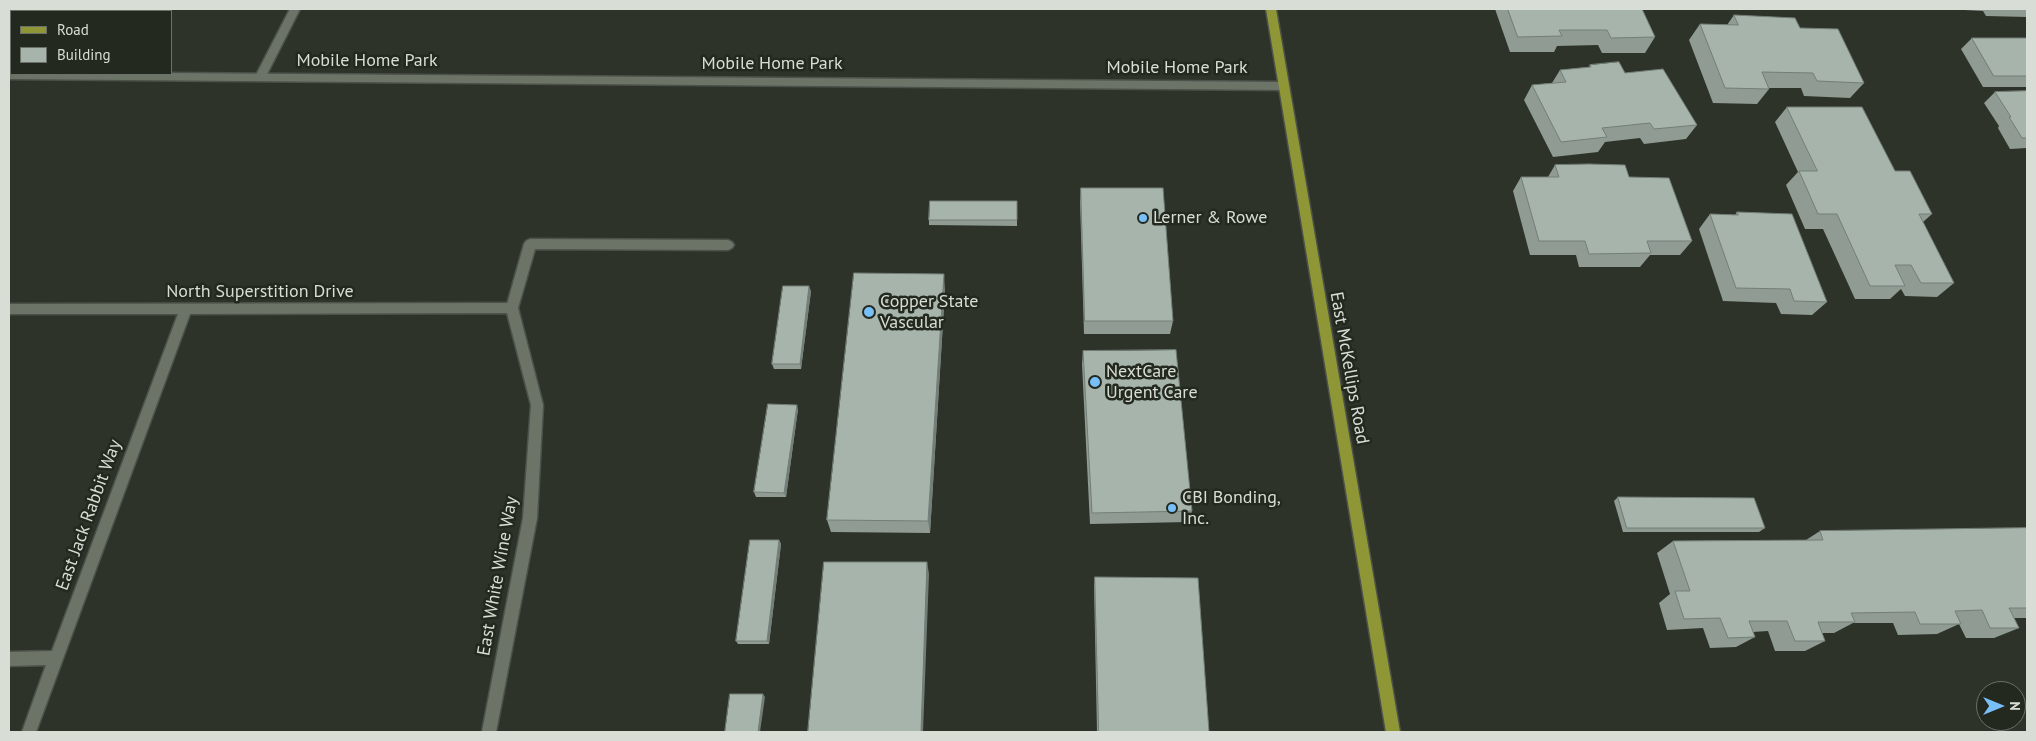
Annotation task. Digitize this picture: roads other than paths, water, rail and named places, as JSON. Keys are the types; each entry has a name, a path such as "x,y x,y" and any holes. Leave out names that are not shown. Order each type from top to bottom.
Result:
{"main road":[{"name":"East McKellips Road","path":"1271,9 1393,732"}],"street":[{"name":"Mobile Home Park","path":"260,77 295,9"},
{"name":"Mobile Home Park","path":"9,75 1284,86"},
{"path":"512,308 530,244 728,245"},
{"name":"North Superstition Drive","path":"9,309 512,308"},
{"name":"East White Wine Way","path":"489,732 530,518 537,414 537,404 512,308"},
{"name":"East Jack Rabbit Way","path":"29,732 185,310"},
{"path":"9,659 55,658"}],"place":[{"name":"Lerner & Rowe","path":"1143,218"},
{"name":"Copper State Vascular","path":"869,312"},
{"name":"NextCare Urgent Care","path":"1095,382"},
{"name":"CBI Bonding, Inc.","path":"1172,508"}]}
